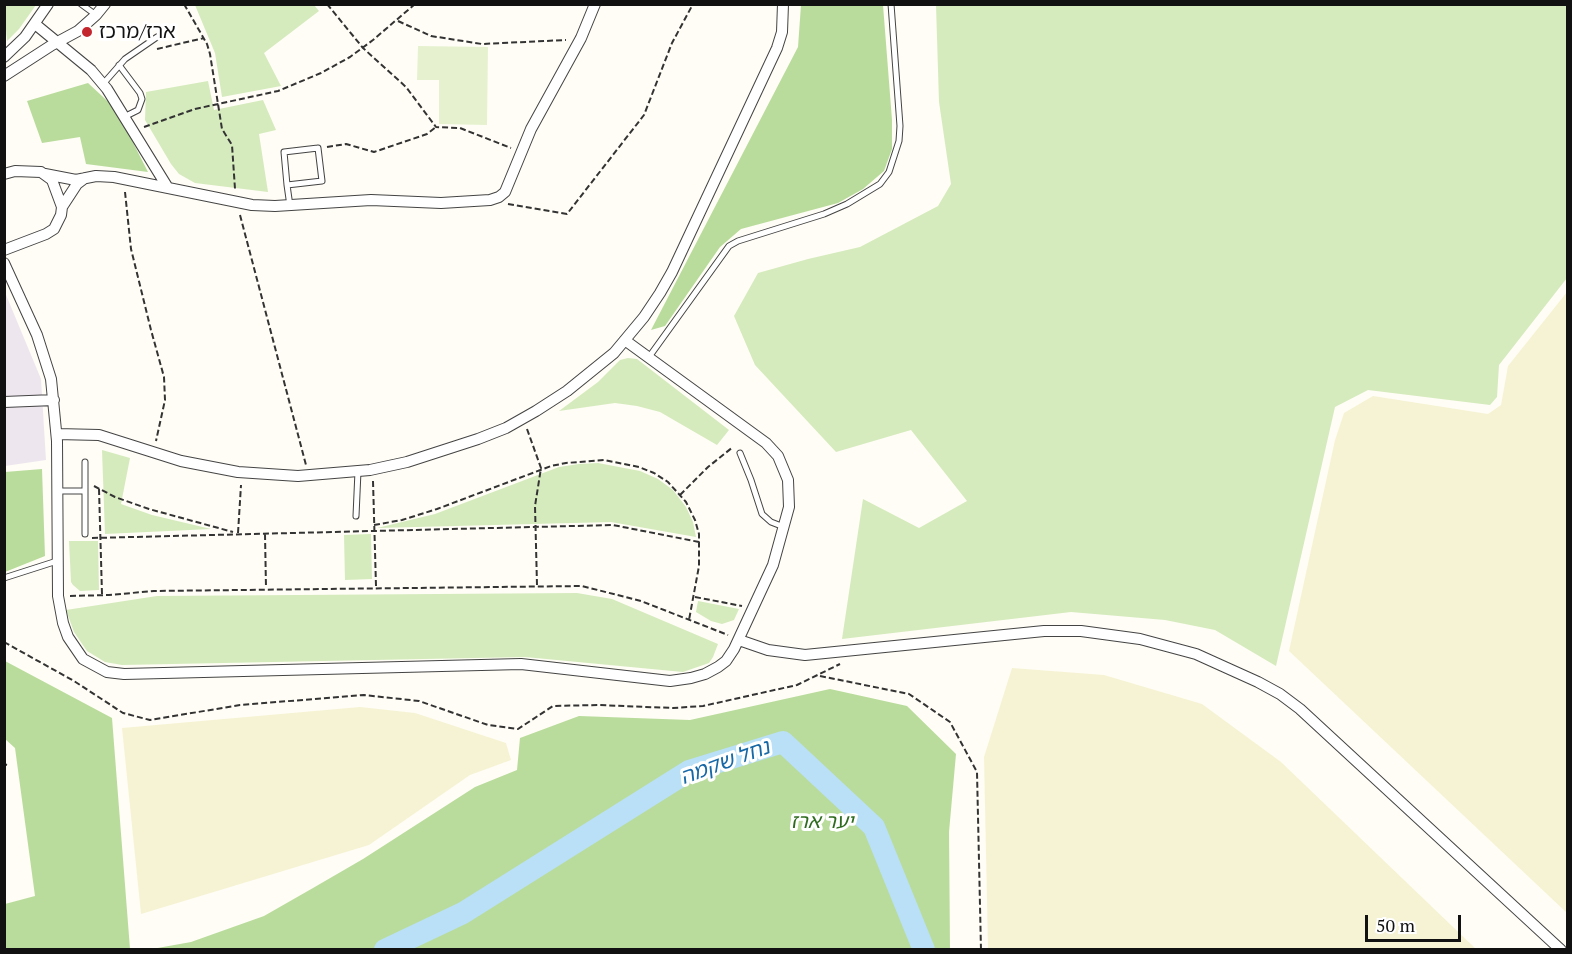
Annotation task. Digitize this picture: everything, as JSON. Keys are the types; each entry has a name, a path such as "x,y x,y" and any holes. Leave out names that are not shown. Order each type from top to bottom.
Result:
{"street":[{"path":"4,57 26,37 48,4"},
{"path":"4,76 78,31 105,4"},
{"path":"4,174 31,171 64,179 96,176 124,179 252,205 290,206 371,200 420,203 490,200 505,192 531,129 580,38 595,4"},
{"path":"57,434 99,435 181,461 241,473 308,475 373,469 439,453 506,428 523,419 586,377 626,341 644,317 672,272 777,48 782,32 783,4"},
{"path":"34,24 91,70 103,84 126,116 168,188"},
{"path":"45,174 52,180 62,207"},
{"path":"4,250 54,229 62,207 77,184 85,178"},
{"path":"4,263 46,359 54,400 57,434 58,596 68,637 83,659 108,672 124,674 521,664 670,681 692,678 718,667 726,661 739,639 773,564 784,527 790,493 785,468 778,456 752,433 626,341"},
{"path":"4,402 54,400"},
{"path":"739,639 768,650 805,655 1044,631 1081,631 1140,639 1196,654 1258,682 1280,694 1300,709 1561,950"}],"lane":[{"path":"81,4 96,15"},
{"path":"649,357 729,246 847,204 880,184 889,172 898,148 900,126 891,4"},
{"path":"103,84 136,50 157,37"},
{"path":"119,65 142,99 138,110 126,116"},
{"path":"288,184 322,181 318,148 284,152 290,206"},
{"path":"740,453 752,480 762,513 771,522 784,527"},
{"path":"85,462 87,536"},
{"path":"356,516 358,471"},
{"path":"57,491 85,491"},
{"path":"4,578 57,561"}],"path":[{"path":"184,4 204,38 210,54 222,129 232,145 236,201 308,475"},
{"path":"327,4 363,48 406,87 436,127"},
{"path":"135,131 162,119 219,103 278,91 321,73 363,48 398,21 415,4"},
{"path":"490,200 567,214 644,115 672,43 693,4"},
{"path":"398,21 431,36 482,44 580,38"},
{"path":"148,52 204,38"},
{"path":"318,148 346,144 374,152 427,134 436,127 460,128 520,152"},
{"path":"124,179 131,249 164,377 163,417 152,453"},
{"path":"523,419 541,470 535,497 537,585"},
{"path":"680,495 708,467 752,433"},
{"path":"374,525 402,520 437,509 559,464 585,460 612,461 639,467 668,482 680,495 695,520 699,542 699,566 689,620"},
{"path":"373,469 376,587"},
{"path":"238,534 241,473"},
{"path":"85,482 115,497 168,516 238,534"},
{"path":"99,489 102,595"},
{"path":"87,536 614,525 699,542"},
{"path":"265,534 266,589"},
{"path":"58,596 154,591 582,586 641,601 739,639"},
{"path":"694,597 753,609"},
{"path":"4,642 74,681 123,713 150,720 240,705 364,694 419,701 488,725 518,729 553,706 673,708 704,706 797,685 820,676 840,664"},
{"path":"820,676 909,694 950,722 977,772 981,950"}],"shaded area":[{"path":"4,290 41,379 46,460 5,466"},
{"path":"1567,292 1567,913 1289,651 1335,440 1344,413 1373,396 1488,414 1501,405 1508,366"},
{"path":"1012,668 1104,675 1202,704 1281,762 1476,949 988,949 984,757"},
{"path":"360,707 415,713 506,743 511,760 470,775 369,845 141,914 122,728"}],"green space":[{"path":"4,5 36,5 19,29 7,41"},
{"path":"195,5 314,5 319,11 264,53 281,86 222,97 215,53"},
{"path":"801,5 883,5 892,120 892,149 884,171 863,189 838,203 741,229 720,247 665,326 651,330 798,47"},
{"path":"936,5 1567,5 1567,278 1499,365 1497,397 1490,405 1368,390 1335,407 1276,666 1215,630 1165,620 1071,612 842,639 863,499 919,528 967,501 911,430 836,452 755,365 734,316 758,273 860,247 938,206 951,184 939,102"},
{"path":"418,46 488,47 487,125 439,124 439,80 417,80"},
{"path":"208,81 214,110 263,100 276,130 259,134 268,192 195,183 179,174 145,120 146,92"},
{"path":"88,83 116,109 148,172 86,164 80,137 42,143 27,101"},
{"path":"637,359 729,430 717,445 660,412 637,406 615,403 559,411 598,382 620,360"},
{"path":"102,450 130,458 121,504 152,515 211,529 105,534"},
{"path":"598,463 640,471 658,479 673,490 686,507 693,522 696,537 611,522 377,528 435,514 559,467"},
{"path":"42,469 45,556 5,572 5,472"},
{"path":"371,534 372,579 345,580 344,535"},
{"path":"69,541 98,541 99,590 80,591 71,582"},
{"path":"577,593 612,599 718,644 713,657 709,663 683,672 525,657 122,665 105,662 87,651 74,632 66,610 157,596"},
{"path":"698,601 739,609 734,620 722,624 711,621 696,612"},
{"path":"5,661 112,718 130,949 5,949 5,904 35,896 15,748 5,739"},
{"name":"יער ארז","path":"830,689 907,706 956,754 949,832 950,949 152,949 191,942 264,916 313,888 363,859 475,787 517,770 520,738 579,716 690,720"}],"waterway":[{"name":"נחל שקמה","path":"385,950 463,913 689,771 783,742 874,827 924,950"}],"place":[{"name":"ארז/מרכז","path":"87,32"}]}
